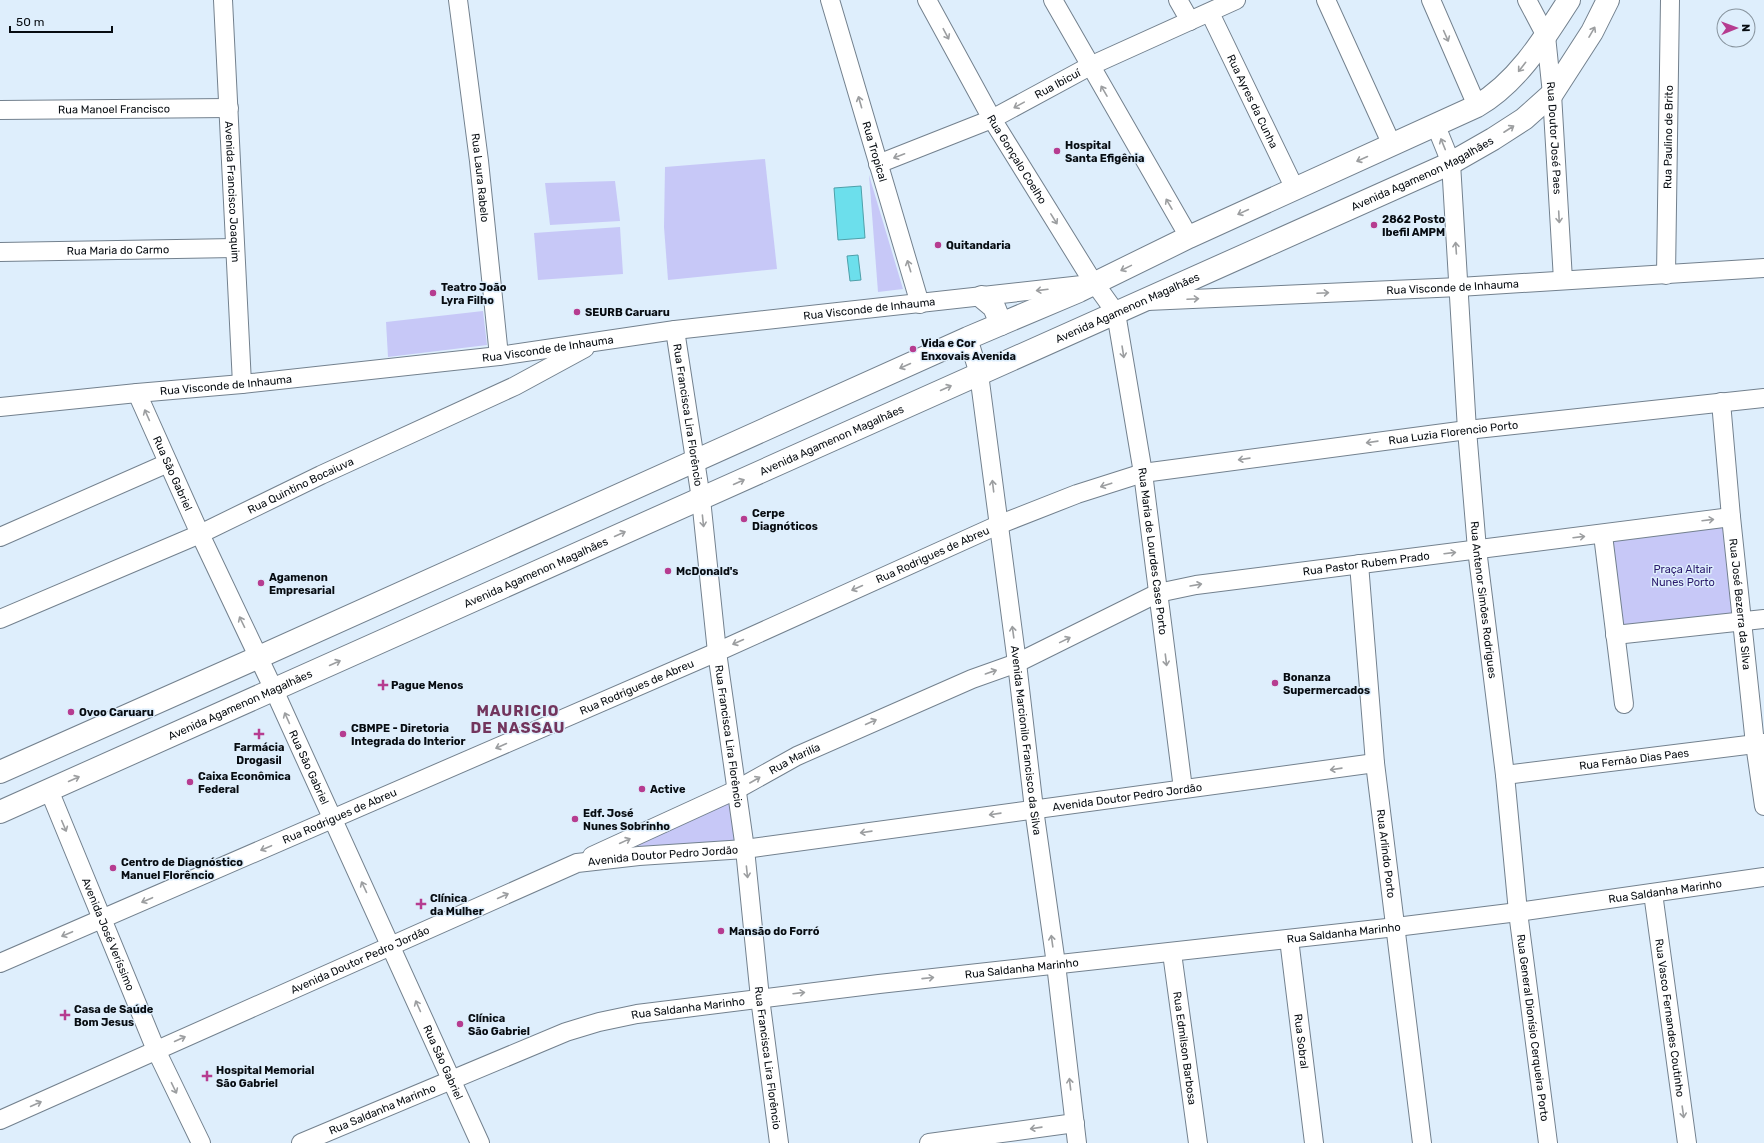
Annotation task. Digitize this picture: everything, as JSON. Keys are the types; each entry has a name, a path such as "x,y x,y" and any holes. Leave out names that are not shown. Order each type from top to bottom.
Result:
{"main road":[{"path":"0,772 968,338 1095,284 1189,237 1392,144 1436,126 1477,106 1494,96 1517,73 1546,36 1569,0"},
{"name":"Avenida Agamenon Magalhães","path":"0,812 701,500 1140,301 1451,163 1524,119 1552,94 1592,32 1608,0"},
{"path":"982,297 994,307 1001,324"}],"street":[{"name":"Avenida Francisco Joaquim","path":"224,0 242,384"},
{"name":"Rua Laura Rabelo","path":"458,0 479,161 499,356"},
{"name":"Rua Tropical","path":"830,0 920,304"},
{"name":"Rua Gonçalo Coelho","path":"927,0 992,120 1095,284 1116,313"},
{"path":"1053,0 1189,237"},
{"path":"1178,0 1190,21"},
{"name":"Rua Ibicuí","path":"878,164 992,120 1090,66 1236,0"},
{"path":"1326,0 1392,144"},
{"path":"1431,0 1477,106"},
{"name":"Rua Doutor José Paes","path":"1527,0 1546,36 1552,94 1563,280"},
{"name":"Rua Paulino de Brito","path":"1666,275 1670,0"},
{"name":"Rua Ayres da Cunha","path":"1210,13 1295,189"},
{"name":"Rua Manoel Francisco","path":"0,110 229,108"},
{"name":"Rua Antenor Simões Rodrigues","path":"1436,126 1451,163 1467,430 1477,549 1505,775 1518,912"},
{"name":"Rua Maria do Carmo","path":"0,252 235,248"},
{"name":"Rua Visconde de Inhauma","path":"1140,301 1459,287 1764,268"},
{"name":"Rua Visconde de Inhauma","path":"0,407 242,384 499,356 675,330 1095,284"},
{"name":"Rua Maria de Lourdes Case Porto","path":"1116,313 1143,473 1183,789"},
{"name":"Rua Francisca Lira Florêncio","path":"675,330 701,500 717,652 745,849 760,998 779,1143"},
{"name":"Avenida Marcionilo Francisco da Silva","path":"968,338 979,374 1017,663 1034,809 1056,964 1077,1143"},
{"name":"Rua Quintino Bocaiuva","path":"0,619 200,534 321,475 515,386 596,342"},
{"name":"Rua São Gabriel","path":"137,393 200,534 259,657 480,1143"},
{"name":"Rua Luzia Florencio Porto","path":"1143,473 1467,430 1764,398"},
{"name":"Rua José Bezerra da Silva","path":"1721,402 1731,517 1742,620 1759,743 1764,806"},
{"path":"0,538 168,463"},
{"name":"Rua Rodrigues de Abreu","path":"0,963 717,652 998,524 1077,494 1143,473"},
{"name":"Rua Pastor Rubem Prado","path":"1017,663 1158,594 1196,585 1477,549 1603,535 1731,517"},
{"path":"1603,535 1624,704"},
{"name":"Rua Arlindo Porto","path":"1359,564 1375,763 1422,1143"},
{"path":"1615,635 1742,620 1764,619"},
{"name":"Rua Marilía","path":"576,863 736,790 797,756 958,685 1017,663"},
{"name":"Rua Fernão Dias Paes","path":"1505,775 1759,743"},
{"name":"Avenida Doutor Pedro Jordão","path":"0,1120 576,863 639,856 745,849 1375,763"},
{"name":"Avenida José Veríssimo","path":"49,790 156,1050 201,1143"},
{"name":"Rua Saldanha Marinho","path":"301,1143 566,1032 599,1022 637,1014 760,998 1056,964 1172,953 1396,927 1518,912 1764,877"},
{"name":"Rua Vasco Fernandes Coutinho","path":"1653,893 1687,1143"},
{"name":"Rua General Dionísio Cerqueira Porto","path":"1518,912 1548,1143"},
{"name":"Rua Sobral","path":"1289,939 1314,1143"},
{"name":"Rua Edmilson Barbosa","path":"1172,953 1198,1143"},
{"path":"929,1143 1075,1123"}],"green space":[{"path":"765,159 777,269 668,280 664,227 665,167"},
{"path":"869,175 903,289 878,292"},
{"path":"615,181 620,221 550,225 545,183"},
{"path":"620,227 623,274 538,280 534,233"},
{"path":"483,311 487,345 388,357 386,322"},
{"name":"Praça Altair Nunes Porto","path":"1731,517 1742,620 1615,635 1603,535"},
{"path":"735,792 742,846 609,854"}],"shaded area":[{"path":"861,186 865,238 838,240 834,188"},
{"path":"858,255 861,280 850,281 847,256"}],"place":[{"name":"Hospital Santa Efigênia","path":"1057,151"},
{"name":"2862 Posto Ibefil AMPM","path":"1374,225"},
{"name":"Quitandaria","path":"938,245"},
{"name":"Teatro João Lyra Filho","path":"433,293"},
{"name":"SEURB Caruaru","path":"577,312"},
{"name":"Vida e Cor Enxovais Avenida","path":"913,349"},
{"name":"Cerpe Diagnóticos","path":"744,519"},
{"name":"McDonald's","path":"668,571"},
{"name":"Agamenon Empresarial","path":"261,583"},
{"name":"Bonanza Supermercados","path":"1275,683"},
{"name":"Pague Menos","path":"383,685"},
{"name":"Ovoo Caruaru","path":"71,712"},
{"name":"Farmácia Drogasil","path":"259,734"},
{"name":"CBMPE - Diretoria Integrada do Interior","path":"343,734"},
{"name":"Caixa Econômica Federal","path":"190,782"},
{"name":"Active","path":"642,789"},
{"name":"Edf. José Nunes Sobrinho","path":"575,819"},
{"name":"Centro de Diagnóstico Manuel Florêncio","path":"113,868"},
{"name":"Clínica da Mulher","path":"421,904"},
{"name":"Mansão do Forró","path":"721,931"},
{"name":"Casa de Saúde Bom Jesus","path":"65,1015"},
{"name":"Clínica São Gabriel","path":"460,1024"},
{"name":"Hospital Memorial São Gabriel","path":"207,1076"}],"district":[{"name":"MAURICIO DE NASSAU","path":"518,720"}]}
